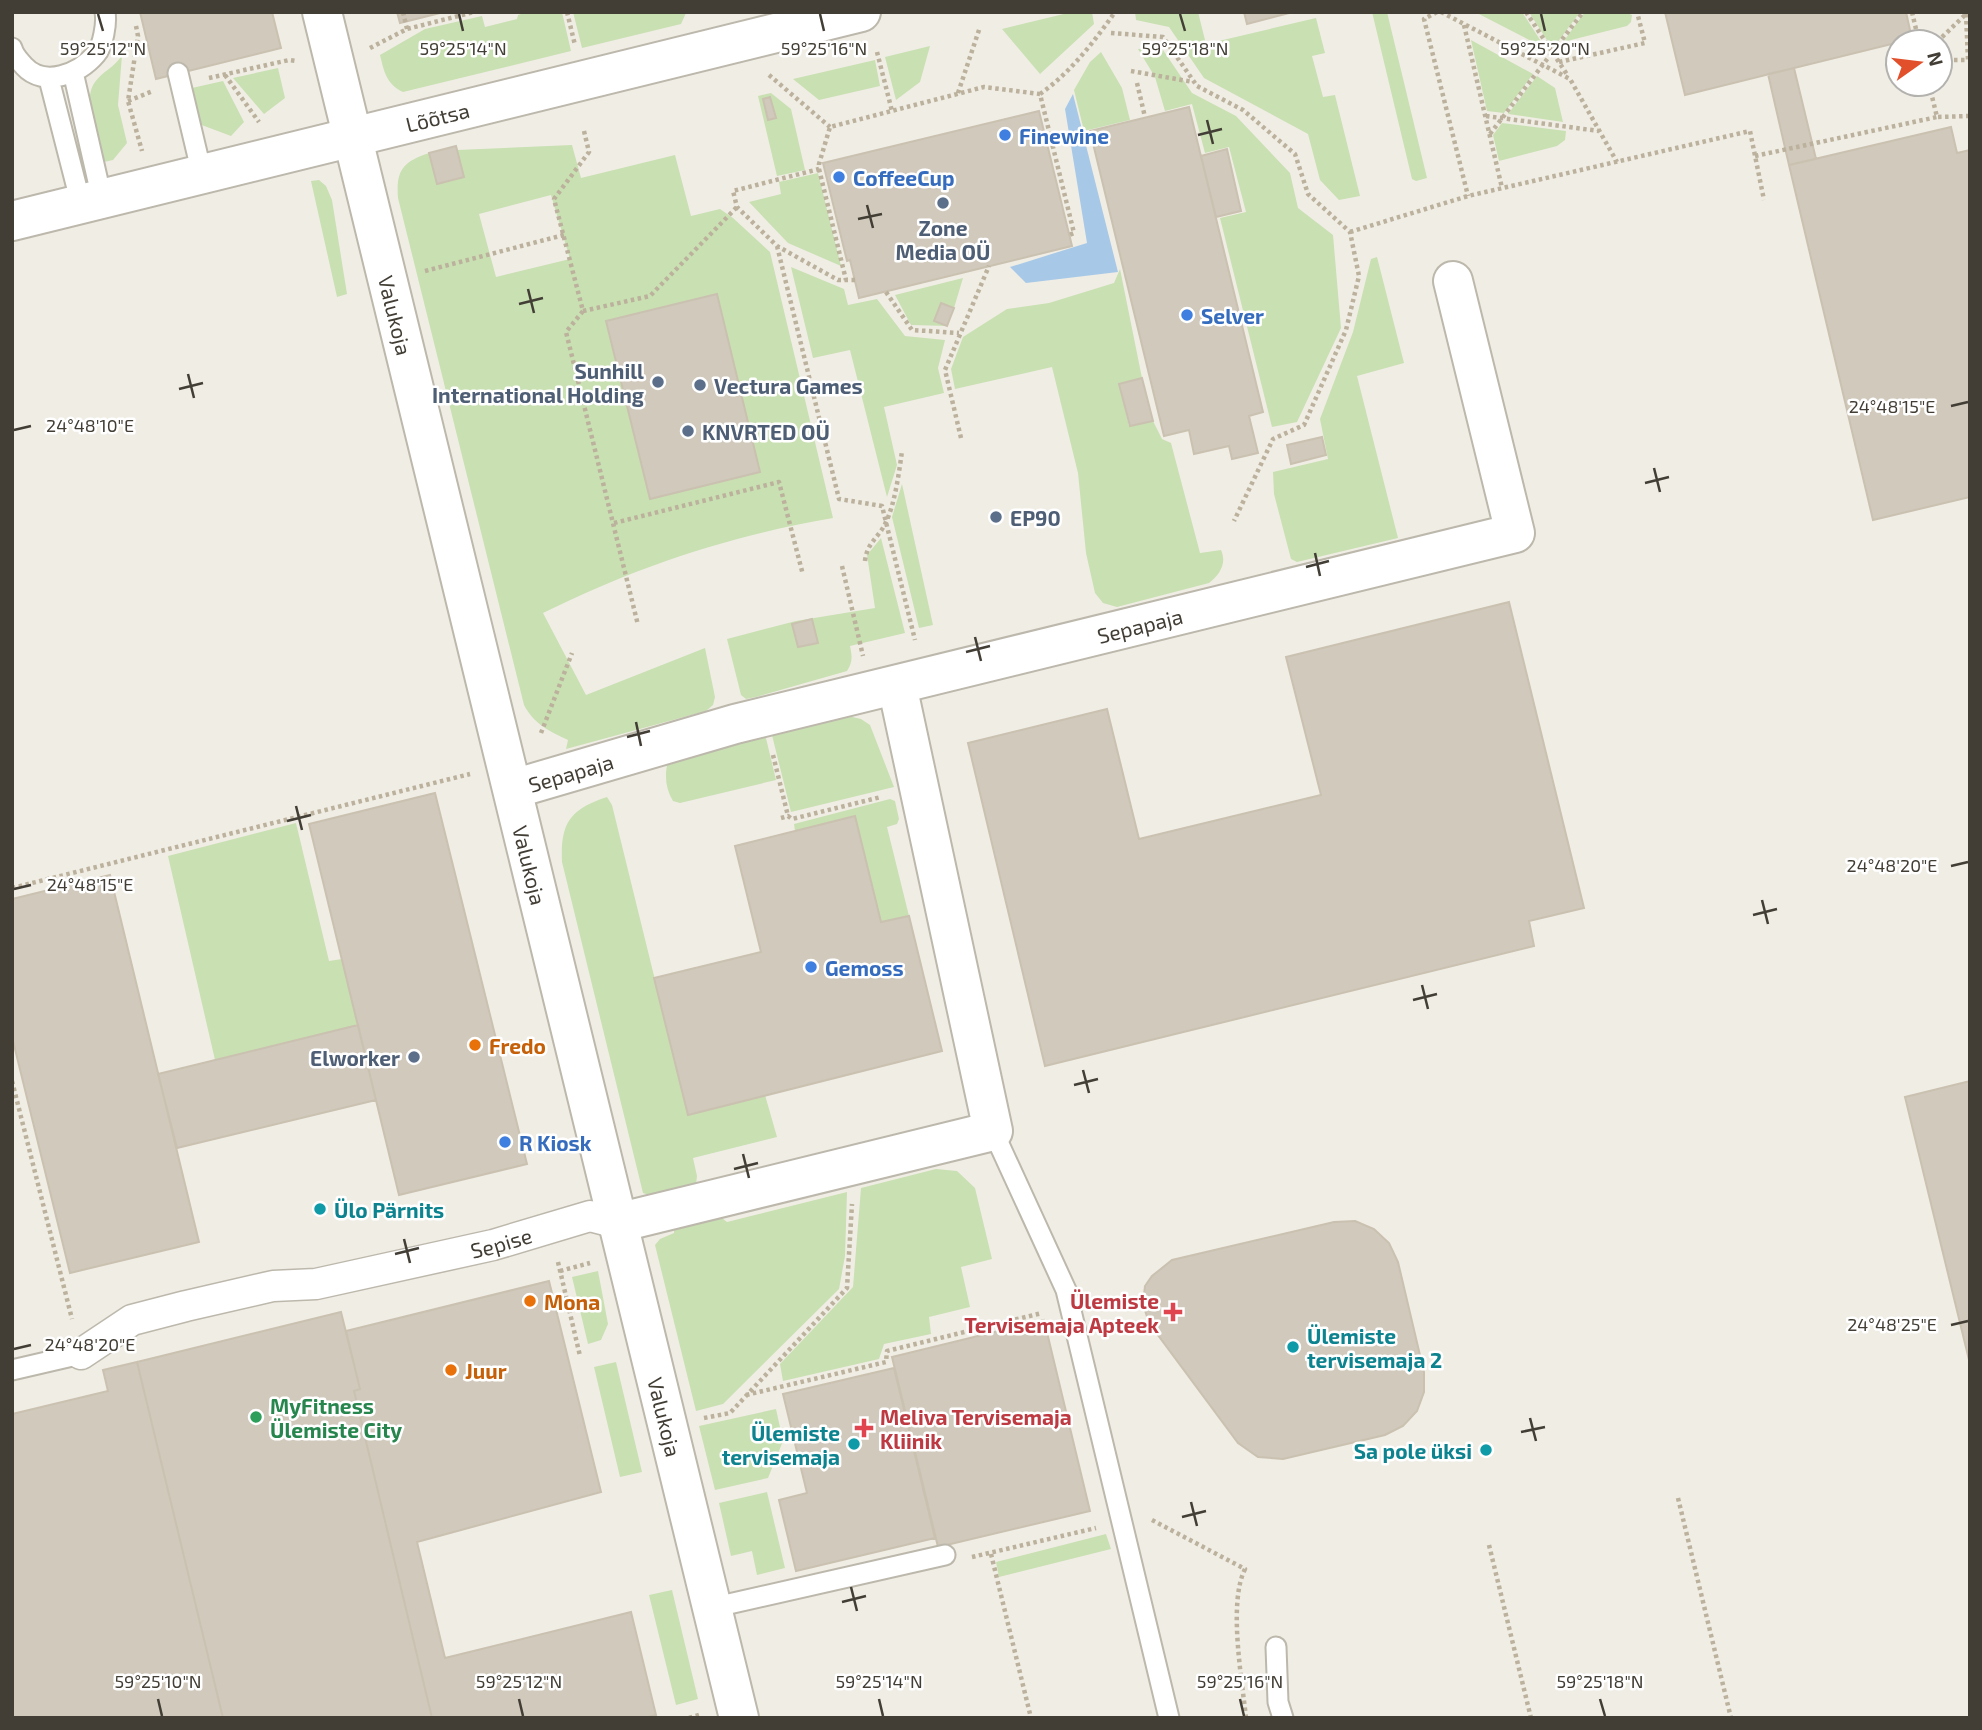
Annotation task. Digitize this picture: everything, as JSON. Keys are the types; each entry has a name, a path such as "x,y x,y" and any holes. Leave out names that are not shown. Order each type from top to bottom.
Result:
{"street":[{"name":"Valukoja","path":"322,12 739,1718"},
{"name":"Lõõtsa","path":"12,221 861,12"},
{"name":"Sepapaja","path":"513,789 763,717 1515,533 1453,281"},
{"path":"910,681 919,787 993,1130"},
{"name":"Sepise","path":"81,1354 132,1320 273,1286 316,1284 493,1245 590,1216 617,1223 993,1130"}],"lane":[{"path":"12,48 29,71 49,79 73,72 97,53 106,20 105,12"},
{"path":"73,72 91,201"},
{"path":"49,79 91,201"},
{"path":"180,79 202,174"},
{"path":"993,1130 1066,1290 1169,1718"},
{"name":"Sepise","path":"12,1370 81,1354"},
{"path":"711,1608 945,1556"},
{"path":"1276,1647 1278,1702 1283,1718"}],"path":[{"path":"402,12 407,29"},
{"path":"362,50 372,48 407,29 474,12"},
{"path":"567,12 578,56"},
{"path":"830,127 984,87 1040,94 1090,46 1115,12"},
{"path":"1468,196 1424,19 1439,12 1570,79"},
{"path":"1526,12 1570,79 1617,162"},
{"path":"1490,135 1583,12"},
{"path":"1559,62 1645,43 1638,14 1629,12"},
{"path":"1951,28 1966,13"},
{"path":"1966,13 1969,60"},
{"path":"135,24 138,36 128,101 145,162"},
{"path":"1464,24 1502,188"},
{"path":"958,93 980,27"},
{"path":"1111,33 1163,37 1197,86 1243,110 1294,154 1308,194 1350,232 1359,276 1346,330 1304,425 1273,439 1234,521"},
{"path":"877,52 892,111"},
{"path":"128,101 180,79 225,75 289,60 300,61"},
{"path":"1131,71 1194,82"},
{"path":"225,75 262,127"},
{"path":"772,77 830,127"},
{"path":"1137,83 1145,117"},
{"path":"1040,94 1074,233 1069,235"},
{"path":"1932,98 1937,117"},
{"path":"1486,116 1600,132"},
{"path":"1755,156 1937,117 1970,116"},
{"path":"830,127 819,169 846,280"},
{"path":"583,311 554,199 589,152 584,131"},
{"path":"1350,232 1468,196 1750,131 1764,200"},
{"path":"819,169 733,191 737,207 777,246 838,280 855,280"},
{"path":"638,625 566,332 583,311 650,296 737,207"},
{"path":"387,281 564,235"},
{"path":"777,246 839,499 882,506 910,681"},
{"path":"961,438 945,370 989,266"},
{"path":"886,292 912,330 959,333"},
{"path":"865,561 866,549 886,523 902,452"},
{"path":"614,523 779,482 803,575"},
{"path":"842,566 860,644"},
{"path":"541,733 572,653"},
{"path":"763,717 788,816"},
{"path":"12,888 480,772"},
{"path":"780,818 792,818 919,787"},
{"path":"12,1081 81,1354"},
{"path":"693,1421 730,1413 847,1287 855,1165"},
{"path":"549,1228 580,1356"},
{"path":"560,1271 601,1260"},
{"path":"746,1395 886,1362 887,1350 1070,1306"},
{"path":"1678,1498 1731,1718"},
{"path":"945,1556 953,1561 1147,1517 1245,1569 1239,1583 1238,1649 1246,1718"},
{"path":"1489,1545 1531,1718"},
{"path":"991,1553 1031,1718"}],"green space":[{"path":"527,12 562,12 571,51 403,92 393,85 387,76 380,55 425,29 482,16 485,27 517,19 518,15"},
{"path":"573,12 686,13 681,24 582,48"},
{"path":"1072,12 1092,12 1094,24 1040,74 1002,29"},
{"path":"1135,12 1198,12 1206,44 1316,18 1325,53 1312,56 1323,97 1335,95 1360,196 1339,200 1320,180 1308,134 1204,78 1169,27 1136,20"},
{"path":"1372,12 1387,12 1427,178 1416,181 1412,179"},
{"path":"1475,12 1522,12 1544,46 1539,45"},
{"path":"1529,12 1580,12 1557,43 1550,45"},
{"path":"1585,12 1625,12 1632,15 1627,26 1563,42"},
{"path":"1471,40 1533,74 1504,113 1487,111"},
{"path":"930,46 920,82 896,100 885,57"},
{"path":"1161,47 1192,93 1236,116 1290,173 1298,208 1333,235 1341,328 1297,422 1272,427 1220,218 1246,212 1229,147 1205,153 1192,104 1165,111 1155,77 1138,49"},
{"path":"1101,52 1122,88 1130,120 1084,131 1074,90 1090,62"},
{"path":"122,55 118,105 127,143 113,160 104,162 90,110 91,90 98,78"},
{"path":"875,60 880,86 819,100 793,79"},
{"path":"278,68 285,98 264,114 233,78"},
{"path":"1537,76 1555,88 1563,122 1508,114"},
{"path":"223,81 244,122 231,136 199,124 192,88"},
{"path":"771,93 791,109 805,170 777,176 758,96"},
{"path":"1502,123 1566,131 1565,140 1557,146 1499,161 1493,135"},
{"path":"572,145 581,178 675,155 691,216 720,209 770,252 833,518 757,534 685,555 614,581 543,613 586,695 705,648 715,697 713,705 706,711 566,749 568,740 537,722 524,705 398,198 398,181 403,169 412,160 429,153 437,184 463,177 457,150","holes":["551,195 570,259 496,277 479,214","717,294 760,472 650,499 606,322"]},
{"path":"818,173 841,266 788,243 749,202 781,194 779,182"},
{"path":"319,180 326,186 332,200 347,294 337,297 311,181"},
{"path":"1377,257 1404,363 1357,376 1398,538 1297,562 1291,559 1274,494 1273,472 1328,459 1320,419 1353,332 1371,259"},
{"path":"791,267 844,289 848,305 877,299 905,336 945,340 938,368 944,393 884,407 897,465 887,497 850,350 813,358"},
{"path":"1120,269 1142,378 1119,384 1129,426 1153,421 1162,439 1171,443 1200,553 1221,550 1223,564 1209,583 1117,607 1103,603 1095,593 1086,553 1078,473 1052,367 955,389 951,369 963,337 1007,309 1049,303 1114,283"},
{"path":"963,278 954,308 941,303 934,321 947,326 911,325 895,295"},
{"path":"902,484 933,625 919,628 892,517"},
{"path":"881,538 905,633 850,646 852,659 847,671 756,697 746,699 741,695 727,639 796,621 875,608 867,555"},
{"path":"844,715 861,719 870,725 894,787 791,812 771,731"},
{"path":"765,734 776,780 680,803 673,801 666,780 669,758"},
{"path":"607,797 612,805 688,1114 765,1095 777,1137 693,1158 696,1185 655,1197 643,1193 562,862 563,837 570,819 584,807"},
{"path":"890,799 895,801 899,819 897,824 887,827 909,916 881,922 855,816 795,831 794,824"},
{"path":"296,823 329,961 342,959 358,1025 215,1060 168,856"},
{"path":"936,1169 957,1171 975,1188 992,1259 961,1267 970,1307 929,1317 931,1334 884,1344 879,1359 783,1381 780,1364 853,1287 861,1188"},
{"path":"847,1192 845,1256 839,1289 723,1404 696,1411 655,1245 660,1239 674,1233 674,1225 718,1215 727,1222"},
{"path":"598,1271 608,1324 601,1340 588,1344 572,1277"},
{"path":"616,1362 642,1472 620,1477 594,1367"},
{"path":"776,1409 783,1441 768,1478 715,1490 699,1426"},
{"path":"767,1492 785,1568 757,1575 752,1551 731,1556 719,1503"},
{"path":"1106,1534 1111,1549 999,1577 996,1562"},
{"path":"672,1590 698,1699 676,1705 649,1595"}],"water":[{"path":"1073,94 1118,272 1026,283 1010,267 1087,243 1065,109"}],"building":[{"path":"140,12 272,12 281,48 156,79"},
{"path":"397,12 444,12 400,23"},
{"path":"1244,12 1293,12 1247,24"},
{"path":"1665,12 1906,12 1910,28 1884,28 1884,46 1685,95"},
{"path":"1794,68 1816,159 1789,165 1768,74"},
{"path":"770,97 776,118 768,120 763,99"},
{"name":"Selver","path":"1189,107 1263,412 1249,416 1258,453 1232,459 1229,446 1194,454 1189,430 1164,436 1090,131"},
{"path":"1039,111 1072,246 859,298 823,163"},
{"path":"1951,127 1957,153 1970,150 1970,497 1873,520 1789,165"},
{"path":"456,146 464,177 437,184 429,153"},
{"path":"1227,149 1241,211 1216,217 1201,156"},
{"path":"717,294 760,472 650,499 606,321"},
{"path":"941,303 954,308 947,326 934,321"},
{"path":"1142,378 1153,421 1130,426 1119,384"},
{"path":"1322,437 1326,455 1291,464 1287,445"},
{"path":"1509,602 1584,908 1529,921 1534,946 1045,1066 968,743 1107,709 1139,839 1321,795 1286,657"},
{"path":"812,619 818,643 798,647 792,624"},
{"path":"435,793 527,1164 399,1195 309,824"},
{"name":"Gemoss","path":"855,816 881,922 909,916 942,1051 688,1115 654,978 761,952 735,846"},
{"path":"110,875 199,1242 70,1273 12,1037 12,899"},
{"path":"358,1025 376,1100 177,1148 158,1074"},
{"path":"1970,1081 1970,1364 1905,1097"},
{"name":"Ülemiste tervisemaja 2","path":"1355,1221 1374,1229 1389,1243 1398,1262 1424,1372 1424,1392 1417,1411 1403,1426 1385,1435 1283,1459 1258,1457 1238,1443 1149,1323 1143,1304 1145,1286 1152,1276 1172,1260 1334,1222"},
{"path":"549,1281 601,1492 417,1542 445,1658 631,1612 656,1715 644,1718 432,1718 354,1391 360,1389 346,1331"},
{"path":"341,1312 360,1389 354,1391 432,1718 223,1718 137,1362"},
{"path":"1044,1320 1090,1511 938,1547 892,1357"},
{"path":"137,1362 223,1718 12,1718 12,1414 108,1391 103,1370"},
{"name":"Ülemiste tervisemaja","path":"894,1368 935,1538 796,1571 779,1500 807,1493 783,1394"}],"place":[{"name":"Finewine","path":"1005,135"},
{"name":"CoffeeCup","path":"839,177"},
{"name":"Zone Media OÜ","path":"943,203"},
{"name":"Selver","path":"1187,315"},
{"name":"Sunhill International Holding","path":"658,382"},
{"name":"Vectura Games","path":"700,385"},
{"name":"KNVRTED OÜ","path":"688,431"},
{"name":"EP90","path":"996,517"},
{"name":"Gemoss","path":"811,967"},
{"name":"Fredo","path":"475,1045"},
{"name":"Elworker","path":"414,1057"},
{"name":"R Kiosk","path":"505,1142"},
{"name":"Ülo Pärnits","path":"320,1209"},
{"name":"Mona","path":"530,1301"},
{"name":"Ülemiste Tervisemaja Apteek","path":"1173,1312"},
{"name":"Ülemiste tervisemaja 2","path":"1293,1347"},
{"name":"Juur","path":"451,1370"},
{"name":"MyFitness Ülemiste City","path":"256,1417"},
{"name":"Meliva Tervisemaja Kliinik","path":"864,1428"},
{"name":"Ülemiste tervisemaja","path":"854,1444"},
{"name":"Sa pole üksi","path":"1486,1450"}]}
